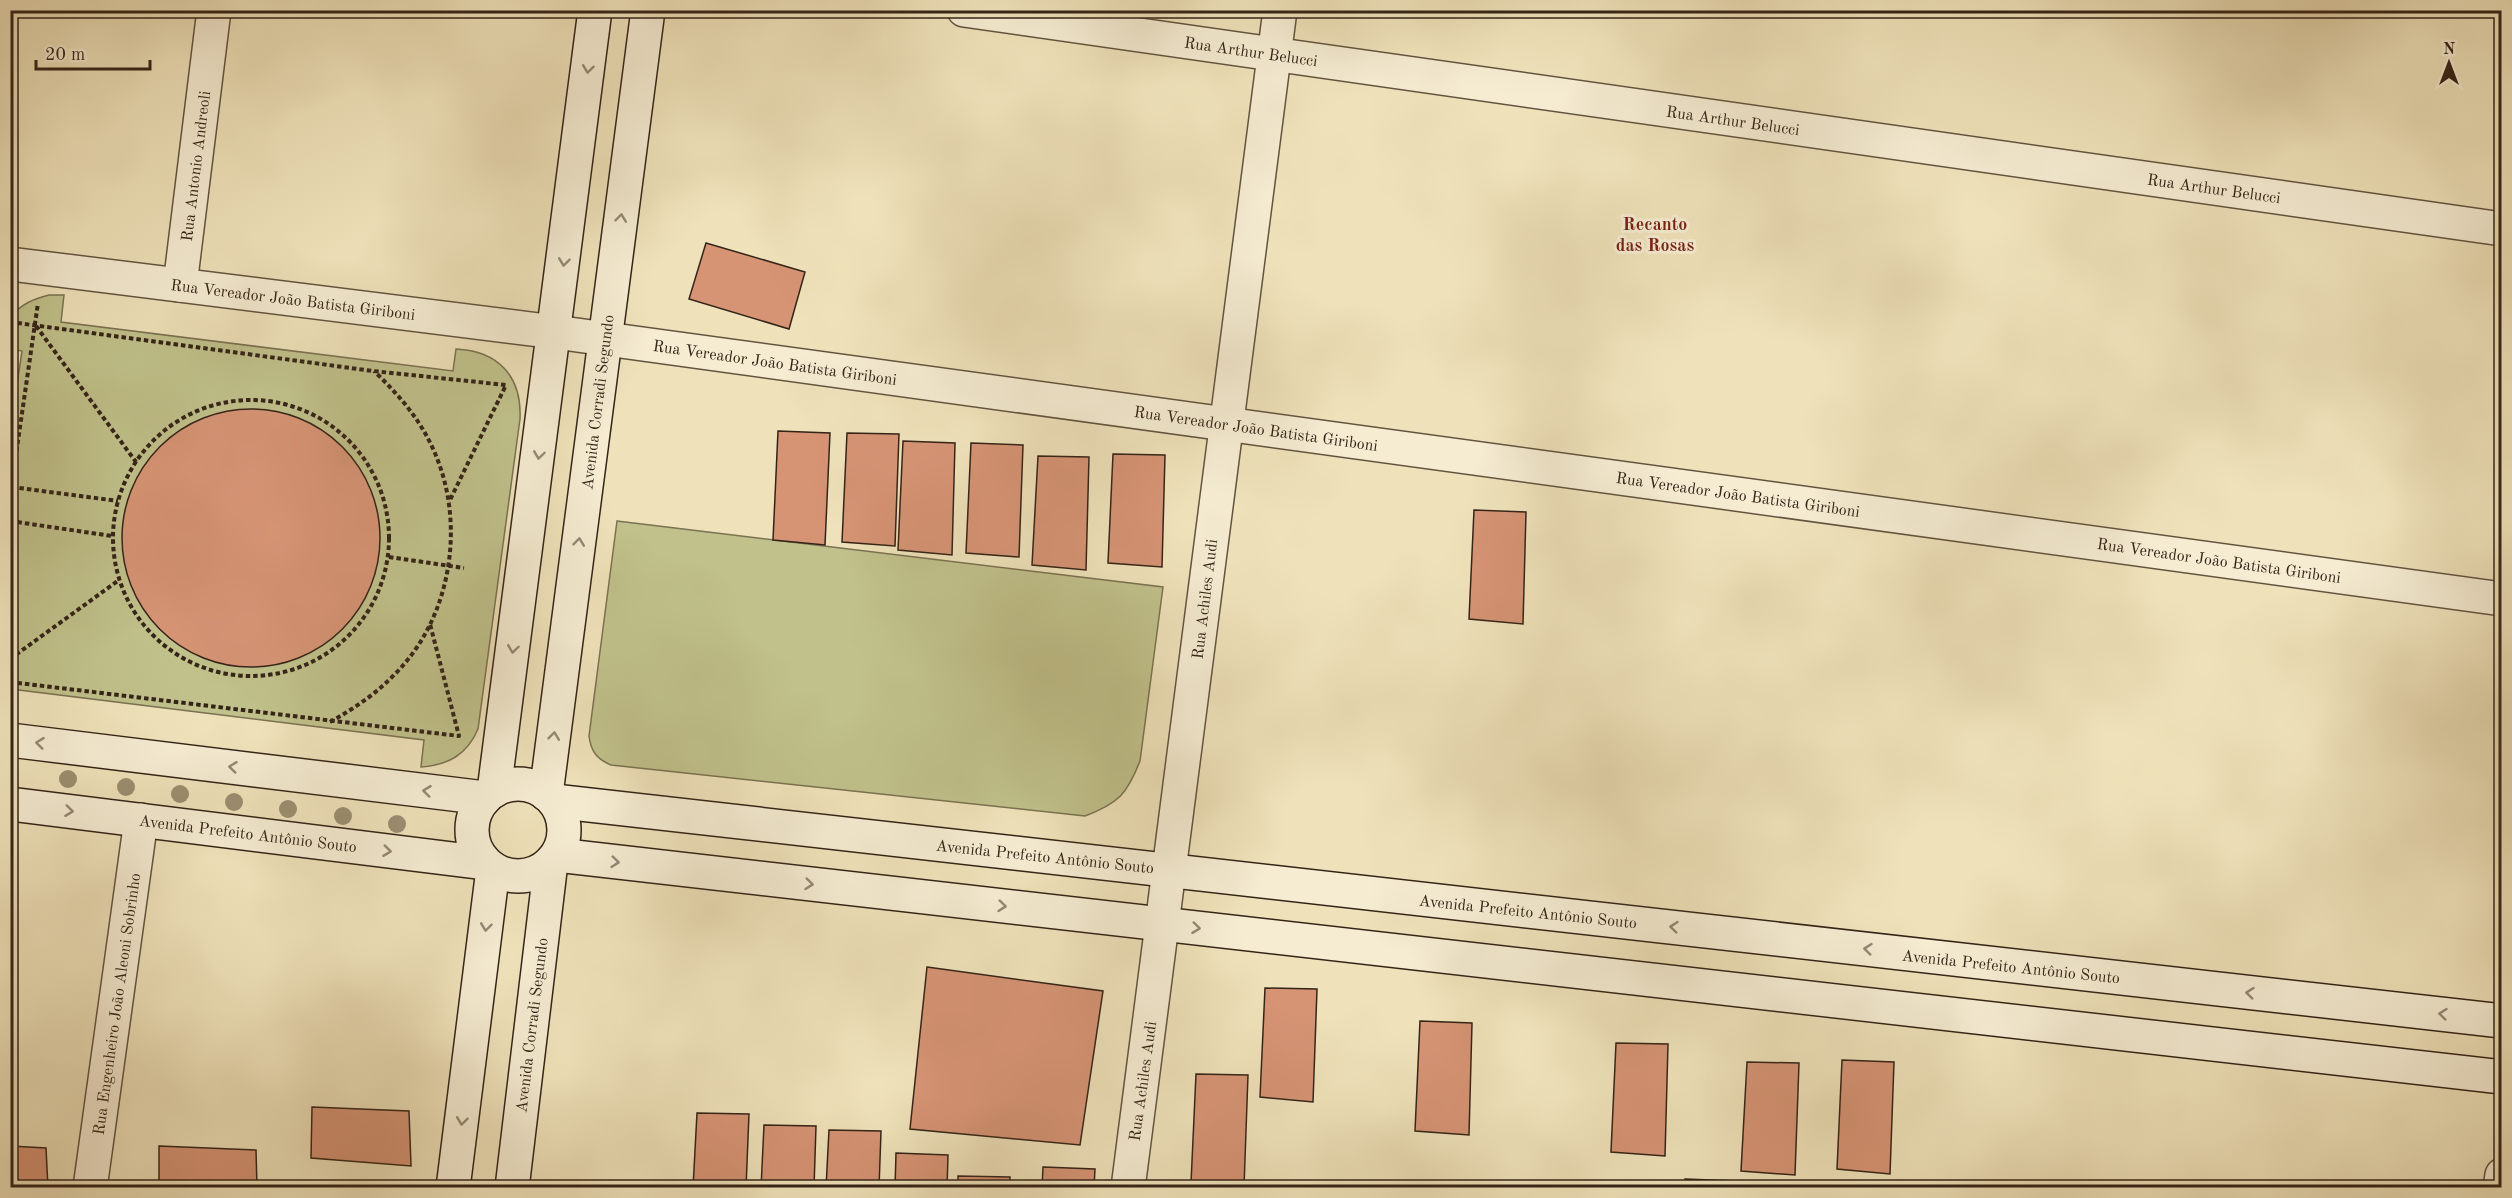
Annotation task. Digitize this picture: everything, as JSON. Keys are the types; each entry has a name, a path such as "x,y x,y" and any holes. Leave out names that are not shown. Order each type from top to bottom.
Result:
{"street":[{"name":"Rua Antonio Andreoli","path":"180,285 214,10"},
{"path":"489,794 555,332 595,10"},
{"name":"Avenida Corradi Segundo","path":"550,797 648,10"},
{"name":"Rua Arthur Belucci","path":"964,10 2502,229"},
{"name":"Rua Achiles Audi","path":"1128,1188 1280,10"},
{"name":"Rua Vereador João Batista Giriboni","path":"10,264 555,332 2502,599"},
{"path":"10,740 489,794"},
{"path":"521,784 534,787 550,797 561,813 565,828 563,842 554,859 541,870 530,875 504,874 489,866 477,852 472,838 472,824 476,810 489,794 507,786 521,784"},
{"name":"Avenida Prefeito Antônio Souto","path":"550,797 1169,870 2502,1021"},
{"name":"Avenida Prefeito Antônio Souto","path":"10,804 489,866"},
{"name":"Rua Engenheiro João Aleoni Sobrinho","path":"90,1188 141,820"},
{"path":"554,859 1163,924 2502,1077"},
{"name":"Avenida Corradi Segundo","path":"512,1188 554,859"},
{"path":"453,1188 489,866"},
{"path":"2500,1188 2502,1175"}],"path":[{"path":"10,496 44,268"},
{"path":"10,322 373,371 506,386 449,502"},
{"path":"35,325 136,462"},
{"path":"329,722 378,691 398,672 430,624 449,565 451,523 449,502 435,452 409,408 373,371"},
{"path":"239,400 271,401 301,409 328,423 352,443 371,468 384,496 389,526 389,557 381,587 367,614 346,638 322,657 293,669 263,675 232,674 202,667 174,653 151,633 132,608 119,580 112,536 118,501 136,462 164,432 181,419 209,407 239,400"},
{"path":"12,487 118,501"},
{"path":"10,521 112,536"},
{"path":"389,557 464,568"},
{"path":"10,659 119,580"},
{"path":"10,682 459,736 430,624"}],"green space":[{"path":"49,295 64,295 61,322 453,371 456,349 484,355 505,369 517,391 520,419 478,729 474,738 462,752 440,764 421,767 424,740 11,689 10,431 22,351 11,349 11,316 28,302"},
{"path":"617,521 1163,587 1140,761 1131,782 1114,802 1085,816 606,763 593,751 589,736"}],"building":[{"path":"706,243 805,272 789,329 689,299"},
{"path":"238,409 264,409 289,414 312,424 333,438 351,456 365,477 375,500 380,538 375,576 365,599 351,620 333,638 312,652 289,662 264,667 238,667 213,662 190,652 169,638 151,620 137,599 127,576 122,551 122,525 127,500 137,477 151,456 169,438 190,424 213,414"},
{"path":"778,431 830,433 825,545 773,540"},
{"path":"847,433 899,434 895,546 842,542"},
{"path":"903,441 955,443 952,555 898,550"},
{"path":"971,443 1023,445 1019,557 966,553"},
{"path":"1113,454 1165,455 1162,567 1108,563"},
{"path":"1038,456 1089,457 1086,570 1032,565"},
{"path":"1474,510 1526,512 1523,624 1469,619"},
{"path":"927,967 1103,991 1080,1145 910,1129"},
{"path":"1265,988 1317,989 1313,1102 1260,1097"},
{"path":"1420,1021 1472,1023 1469,1135 1415,1131"},
{"path":"1616,1043 1668,1044 1665,1156 1611,1152"},
{"path":"1842,1060 1894,1062 1890,1174 1837,1169"},
{"path":"1747,1062 1799,1063 1795,1175 1741,1171"},
{"path":"1196,1074 1248,1075 1244,1187 1191,1183"},
{"path":"312,1107 409,1111 411,1166 311,1158"},
{"path":"697,1113 749,1114 746,1188 693,1188"},
{"path":"764,1125 816,1126 814,1188 761,1188"},
{"path":"829,1130 881,1131 879,1188 826,1188"},
{"path":"10,1146 46,1148 48,1188 10,1188"},
{"path":"159,1146 256,1150 257,1188 159,1188"},
{"path":"896,1153 948,1155 947,1188 895,1188"},
{"path":"1043,1167 1095,1169 1094,1188 1042,1188"},
{"path":"958,1176 1010,1177 1009,1188 958,1188"},
{"path":"1685,1179 1737,1181 1737,1188 1685,1188"}],"district":[{"name":"Recanto das Rosas","path":"1655,234"}]}
